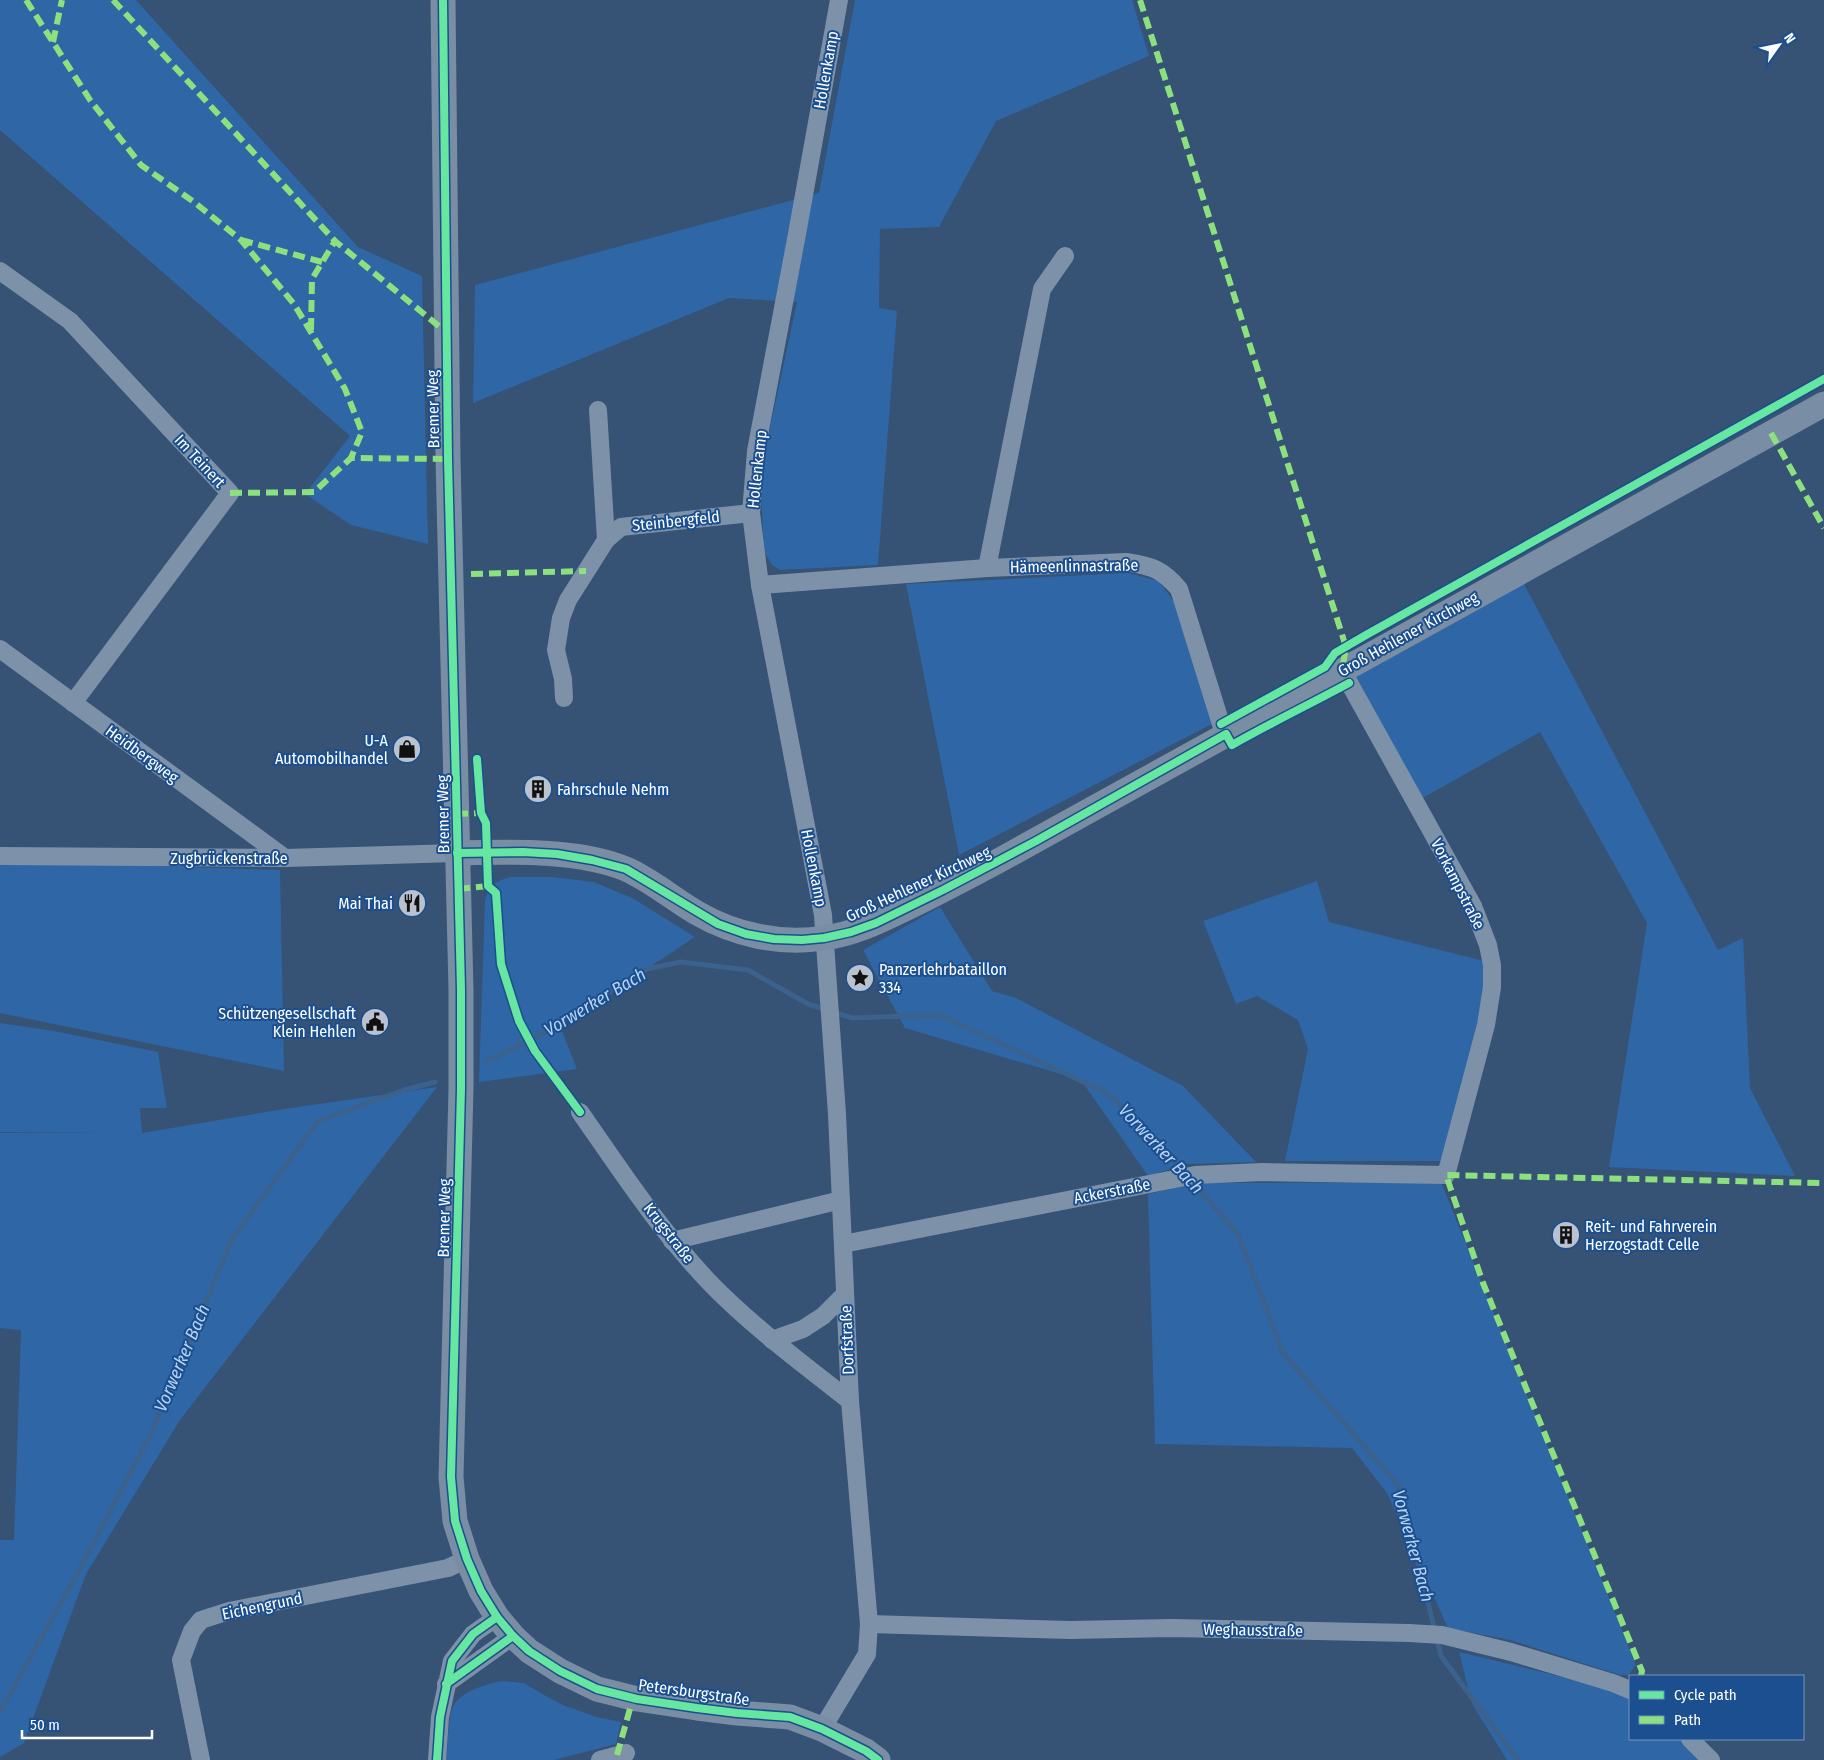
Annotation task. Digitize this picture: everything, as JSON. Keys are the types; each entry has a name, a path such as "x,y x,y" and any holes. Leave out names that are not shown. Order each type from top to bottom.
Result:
{"main road":[{"name":"Bremer Weg","path":"443,0 448,458 461,1089 451,1477 455,1521 467,1559 481,1591 497,1617 513,1636"},
{"name":"Groß Hehlener Kirchweg","path":"457,853 522,852 557,854 592,860 626,869 718,924 746,934 774,939 802,940 824,938 851,932 876,923 943,890 1043,837 1824,404"},
{"name":"Petersburgstraße","path":"513,1636 529,1651 560,1671 597,1689 636,1699 697,1708 790,1717 822,1729 866,1751 878,1760"}],"street":[{"name":"Hollenkamp","path":"824,938 823,915 760,585 754,550 751,513 756,451 839,0"},
{"name":"Hämeenlinnastraße","path":"987,568 1042,289 1065,256"},
{"name":"Im Teinert","path":"0,270 70,321 230,493 73,703"},
{"path":"598,410 606,540"},
{"name":"Steinbergfeld","path":"564,698 563,679 556,650 561,618 568,600 606,540 621,527 751,513"},
{"name":"Hämeenlinnastraße","path":"760,585 987,568 1126,562 1147,566 1166,575 1179,590 1221,724 1226,734"},
{"name":"Heidbergweg","path":"0,649 285,858"},
{"name":"Vorkampstraße","path":"1342,670 1473,906 1488,945 1492,965 1492,987 1486,1025 1446,1175"},
{"name":"Zugbrückenstraße","path":"0,856 285,858 457,853"},
{"name":"Dorfstraße","path":"822,1729 867,1654 869,1624 850,1400 837,1114 824,938"},
{"name":"Krugstraße","path":"580,1112 672,1241 711,1284 772,1340 850,1400"},
{"name":"Ackerstraße","path":"843,1244 1195,1174 1262,1172 1446,1175"},
{"path":"672,1241 841,1200"},
{"path":"772,1340 803,1329 823,1316 845,1294"},
{"name":"Eichengrund","path":"201,1760 181,1660 192,1631 201,1620 229,1611 448,1568 467,1559"},
{"path":"437,1760 440,1717 452,1661 473,1634 497,1617"},
{"name":"Weghausstraße","path":"869,1624 1070,1630 1171,1628 1442,1635 1511,1652 1629,1690"},
{"path":"446,1684 513,1636"},
{"path":"1691,1740 1711,1760"},
{"path":"600,1760 626,1752"}],"shaded area":[{"path":"0,0 136,0 358,247 422,276 428,544 351,525 305,494 350,436 0,130"},
{"path":"855,0 1132,0 1149,56 996,121 939,227 880,229 879,308 897,311 878,565 780,570 772,565 764,551 760,475 797,302 729,298 473,403 475,285 819,193"},
{"path":"1128,573 1159,581 1180,610 1212,724 959,855 906,584"},
{"path":"1523,582 1718,950 1743,938 1750,1088 1795,1176 1609,1167 1647,923 1540,732 1421,799 1352,678"},
{"path":"0,861 280,870 284,1071 0,1013"},
{"path":"510,877 552,877 594,882 634,899 695,937 560,1026 577,1069 479,1082 485,900 494,885"},
{"path":"1317,881 1329,922 1488,962 1489,993 1443,1161 1285,1161 1308,1049 1298,1020 1257,996 1236,1004 1203,921"},
{"path":"940,907 992,991 1016,998 1183,1086 1256,1162 1187,1164 1148,1176 1081,1080 905,1028 863,950"},
{"path":"0,1023 54,1031 158,1052 167,1108 140,1108 142,1133 284,1109 437,1087 180,1420 86,1574 24,1743 0,1757 0,1540 14,1540 21,1330 0,1328 0,1133 110,1133 0,1132"},
{"path":"1441,1182 1636,1665 1628,1675 1620,1675 1510,1640 1448,1628 1387,1493 1352,1448 1155,1444 1148,1194 1197,1183"},
{"path":"1459,1652 1617,1690 1629,1696 1629,1740 1688,1740 1707,1760 1507,1760 1472,1704"},
{"path":"501,1681 524,1683 563,1705 597,1717 621,1722 616,1744 554,1760 446,1760 450,1720 455,1703 466,1693"}],"waterway":[{"name":"Vorwerker Bach","path":"487,1061 538,1036 647,969 681,962 748,970 808,1004 852,1018 940,1015 1105,1092 1135,1116 1184,1172"},
{"name":"Vorwerker Bach","path":"0,1712 78,1572 150,1436 232,1239 318,1121 404,1090 435,1082"},
{"name":"Vorwerker Bach","path":"1191,1180 1238,1234 1283,1353 1399,1486 1435,1631"},
{"name":"Vorwerker Bach","path":"1437,1639 1441,1656 1518,1760"}],"marked path":[{"path":"26,0 90,100 141,165 194,202 241,240 294,304 345,389 362,432 351,458"},
{"path":"53,42 62,0"},
{"path":"113,0 335,241 446,332"},
{"path":"1140,0 1346,647 1342,670"},
{"path":"241,240 322,262"},
{"path":"311,330 312,279 335,241"},
{"path":"1771,433 1824,528"},
{"path":"230,493 314,492 351,458 448,459"},
{"path":"471,574 586,571"},
{"path":"456,814 481,813"},
{"path":"458,889 488,886"},
{"path":"1641,1675 1642,1671 1483,1283 1446,1175 1824,1183"},
{"path":"617,1755 633,1698"}],"cycle path":[{"path":"443,0 448,459 461,990 461,1089 451,1477 455,1521 467,1559 481,1591 497,1617 529,1651 560,1671 597,1689 637,1699 737,1713 790,1717 822,1729 866,1751 878,1760"},
{"path":"1221,724 1325,667 1335,653 1366,635 1824,379"},
{"path":"457,853 523,852 557,854 592,860 626,869 718,924 746,934 774,939 802,940 824,938 851,932 876,923 1036,841 1226,734 1232,745 1349,683"},
{"path":"477,759 481,813 486,823 488,886 496,893 501,964 519,1021 535,1051 580,1112"},
{"path":"437,1760 440,1717 452,1661 473,1634 497,1617"},
{"path":"446,1684 513,1636"}],"place":[{"name":"U-A Automobilhandel","path":"407,749"},
{"name":"Fahrschule Nehm","path":"538,789"},
{"name":"Mai Thai","path":"412,903"},
{"name":"Panzerlehrbataillon 334","path":"860,978"},
{"name":"Schützengesellschaft Klein Hehlen","path":"375,1022"},
{"name":"Reit- und Fahrverein Herzogstadt Celle","path":"1566,1235"}]}
